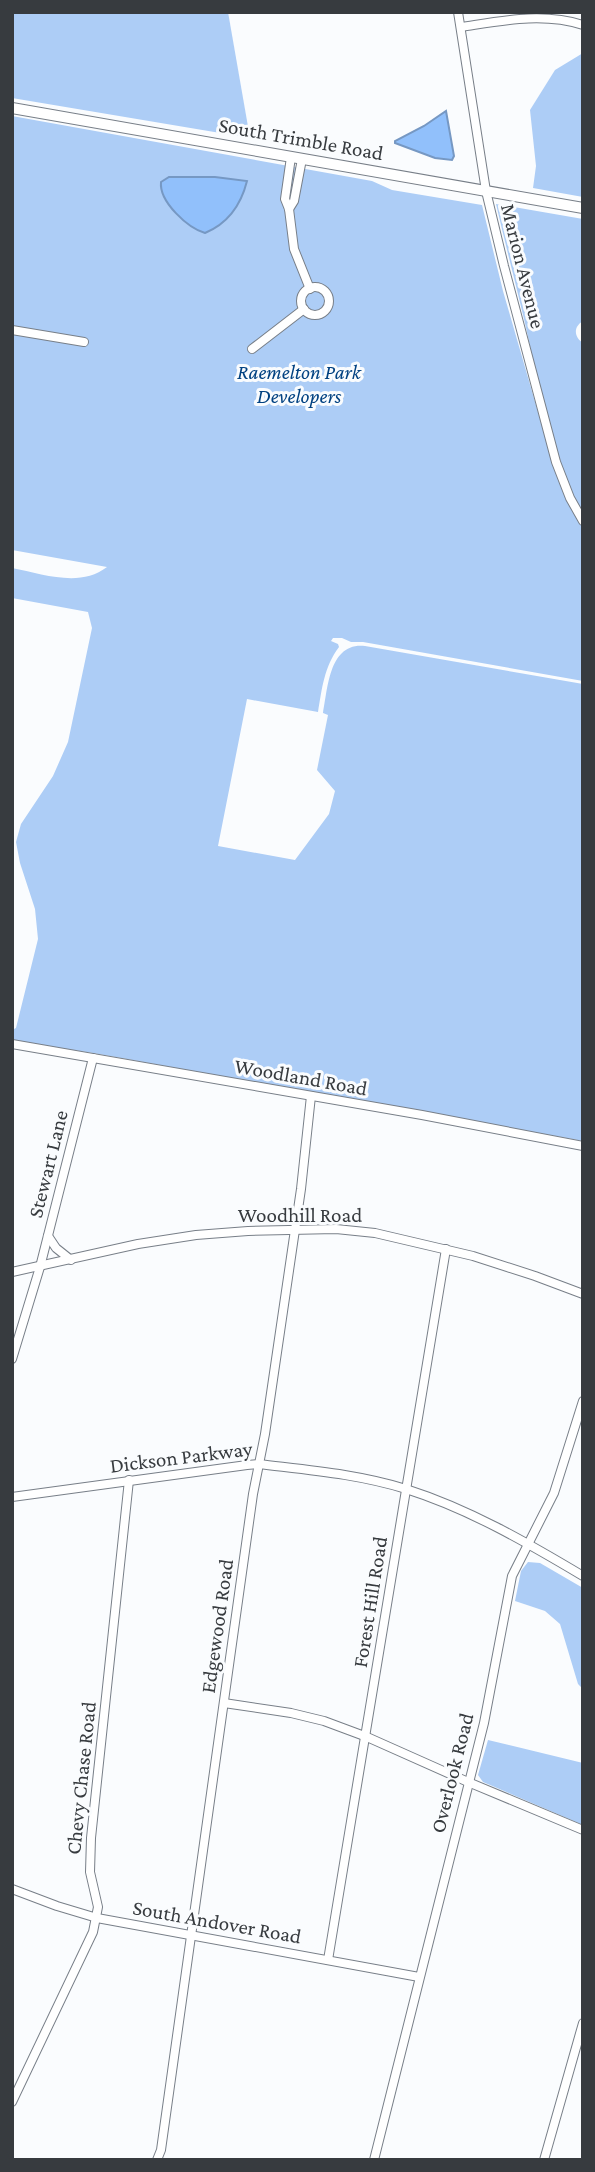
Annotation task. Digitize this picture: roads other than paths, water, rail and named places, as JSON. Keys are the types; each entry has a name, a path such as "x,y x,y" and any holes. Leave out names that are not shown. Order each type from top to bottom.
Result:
{"main road":[{"name":"South Trimble Road","path":"12,108 583,208"}],"street":[{"name":"Marion Avenue","path":"458,12 486,191 504,266 556,463 583,521"},
{"path":"460,27 528,18 558,19 583,25"},
{"path":"296,158 294,201 289,209 294,249 310,289"},
{"path":"318,288 326,292 328,305 324,312 316,315 304,309 302,298 310,289 318,288"},
{"path":"252,349 304,309"},
{"path":"12,330 85,342"},
{"name":"Woodland Road","path":"12,1044 583,1146"},
{"name":"Stewart Lane","path":"12,1359 40,1267 93,1058"},
{"name":"Edgewood Road","path":"157,2160 161,2150 192,1936 251,1507 301,1189 311,1096"},
{"name":"Woodhill Road","path":"12,1272 138,1244 196,1235 337,1229 364,1231 446,1249 517,1269 583,1294"},
{"path":"48,1236 56,1248 71,1260"},
{"name":"Forest Hill Road","path":"328,1960 446,1249"},
{"name":"Overlook Road","path":"374,2160 486,1710 512,1576 554,1493 583,1401"},
{"name":"Dickson Parkway","path":"12,1497 259,1464 340,1474 406,1489 488,1522 529,1543 583,1577"},
{"name":"Chevy Chase Road","path":"12,2102 87,1947 97,1918 98,1907 90,1872 91,1838 128,1480"},
{"path":"224,1703 310,1717 367,1737 583,1830"},
{"name":"South Andover Road","path":"12,1889 97,1918 419,1977"},
{"path":"544,2160 583,2023"}],"park label":[{"name":"Raemelton Park Developers","path":"299,384"}]}
